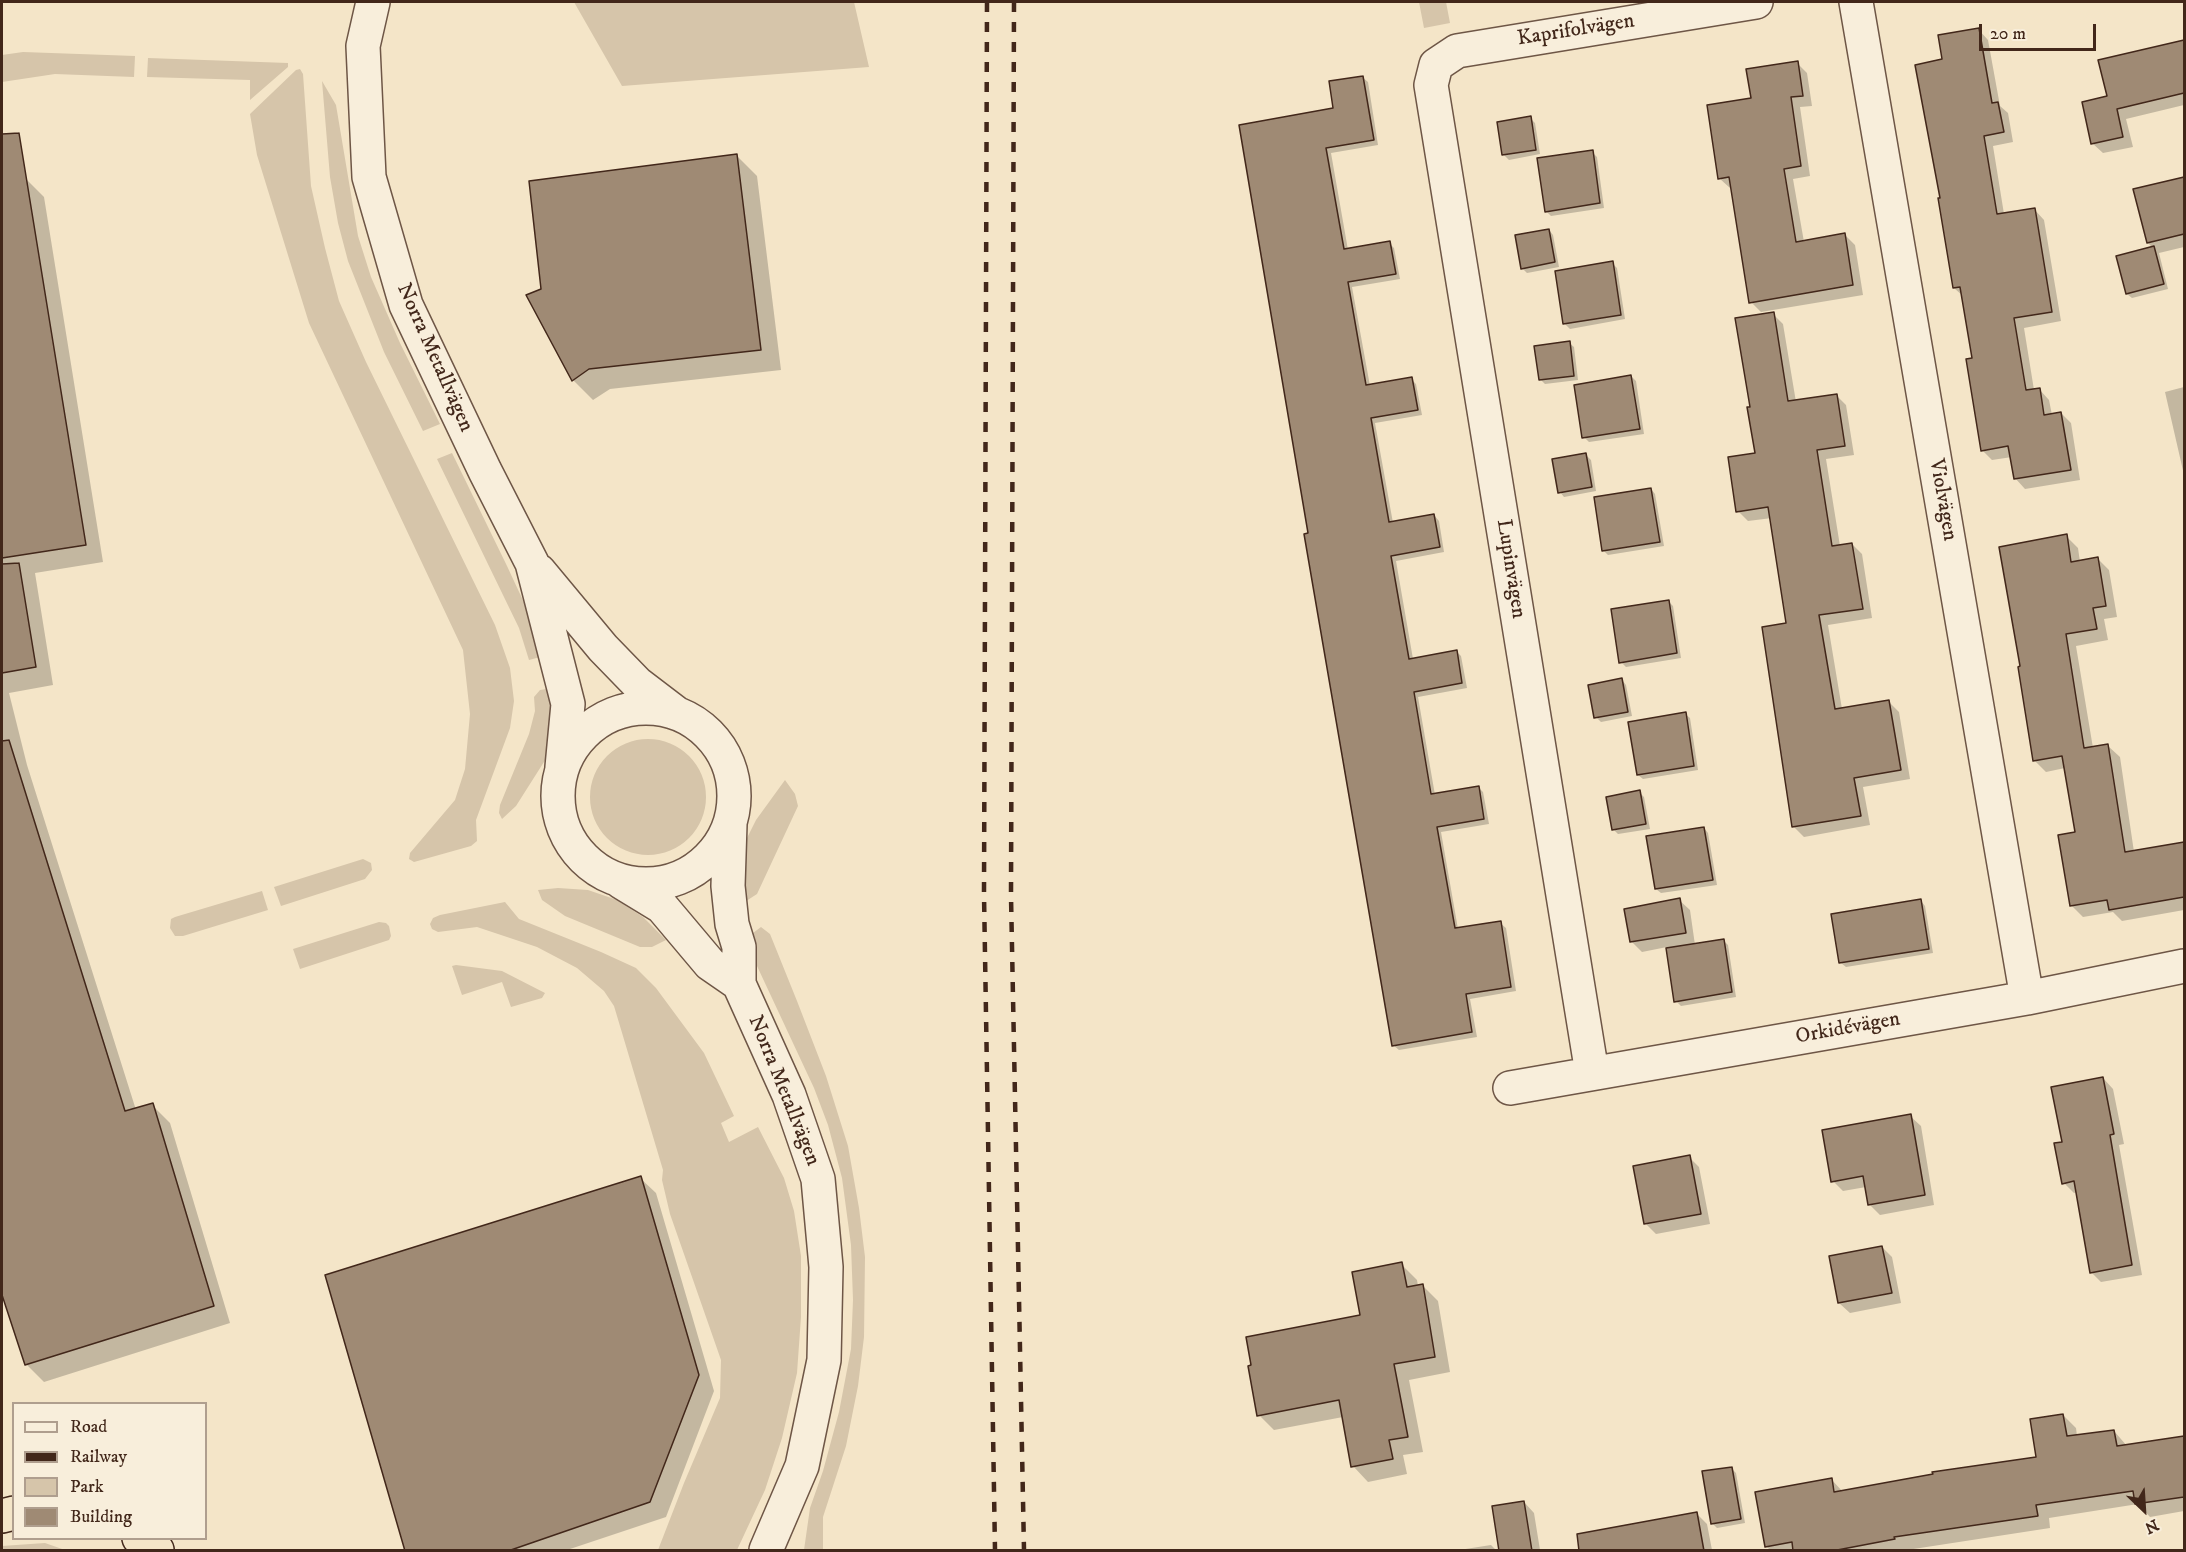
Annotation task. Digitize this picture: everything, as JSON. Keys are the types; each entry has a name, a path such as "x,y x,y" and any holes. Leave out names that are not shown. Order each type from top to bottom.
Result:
{"highway":[{"path":"141,1540 158,1551"}],"street":[{"name":"Norra Metallvägen","path":"373,2 363,45 369,177 406,305 485,471 532,563 568,704 562,767"},
{"name":"Kaprifolvägen","path":"1436,64 1457,51 1756,2"},
{"name":"Violvägen","path":"1856,2 2027,998"},
{"name":"Lupinvägen","path":"1436,64 1431,86 1592,1073"},
{"name":"Norra Metallvägen","path":"532,563 603,648 637,683 676,713"},
{"path":"649,708 676,713 693,721 707,732 722,750 731,771 734,793 730,824 717,849 697,868 673,880 645,885 618,880 602,874 581,856 565,834 558,808 558,780 562,767 576,742 596,723 622,711 649,708"},
{"name":"Norra Metallvägen","path":"730,824 728,886 732,924 739,947 739,984 789,1095 818,1179 826,1267 824,1360 802,1466 766,1551"},
{"path":"618,880 662,907 710,964 739,984"},
{"name":"Orkidévägen","path":"1510,1088 2027,998 2184,966"}],"green space":[{"path":"574,2 854,2 869,67 622,86"},
{"path":"1419,2 1446,2 1450,23 1424,28"},
{"path":"23,52 135,56 134,77 55,74 2,82 2,55"},
{"path":"148,58 288,63 288,67 250,100 250,80 147,77"},
{"path":"300,69 303,74 311,186 339,301 366,362 495,625 510,668 514,701 510,728 476,820 477,841 471,846 414,862 409,859 410,853 455,800 465,769 470,714 463,650 309,323 257,155 250,114 296,70"},
{"path":"322,81 336,105 358,236 371,277 440,424 423,431 384,352 348,261 338,223 330,177"},
{"path":"452,453 534,624 544,656 529,660 519,628 437,459"},
{"path":"553,688 549,754 516,806 502,819 499,813 500,805 529,734 535,711 534,697 540,690"},
{"path":"648,739 670,744 689,756 701,775 706,797 701,819 689,838 670,850 648,855 626,850 607,838 595,819 590,797 595,775 607,756 626,744"},
{"path":"785,780 795,794 798,806 757,894 740,905 746,840 756,820"},
{"path":"363,859 371,863 372,870 365,879 281,906 274,887"},
{"path":"558,888 588,890 617,900 643,917 666,940 652,947 640,947 565,916 542,900 538,890"},
{"path":"262,891 268,910 183,936 175,936 170,928 171,919 175,917"},
{"path":"505,902 519,919 636,968 656,988 704,1053 734,1116 721,1123 729,1142 758,1127 784,1178 794,1211 801,1256 801,1317 797,1373 782,1438 765,1490 737,1550 658,1550 720,1398 721,1360 670,1214 662,1180 663,1170 614,1006 604,991 577,968 537,947 477,927 438,932 432,929 430,924 433,918 440,915"},
{"path":"379,922 389,926 391,936 389,940 300,969 293,949"},
{"path":"761,927 770,934 826,1076 848,1146 865,1257 864,1337 858,1386 846,1446 823,1517 823,1550 804,1550 810,1508 839,1412 851,1349 853,1300 851,1245 842,1178 828,1125 814,1088 757,966 749,936"},
{"path":"452,966 502,971 545,993 542,998 511,1007 502,982 462,995"},
{"path":"45,1543 65,1550 2,1550 2,1546"}],"building":[{"path":"1979,28 1992,103 1998,102 2004,132 1984,136 1997,214 2035,208 2052,312 2014,318 2026,390 2040,388 2044,415 2061,412 2071,470 2014,479 2008,446 1981,451 1966,359 1972,358 1960,287 1953,288 1938,198 1940,198 1915,65 1942,59 1938,35"},
{"path":"2184,40 2184,93 2117,109 2123,137 2091,144 2082,102 2107,96 2098,60"},
{"path":"1798,61 1803,96 1791,97 1801,166 1784,169 1796,242 1845,233 1853,285 1749,303 1729,177 1718,179 1707,105 1751,98 1746,69"},
{"path":"1363,76 1374,140 1326,148 1344,249 1390,241 1396,274 1348,282 1366,385 1412,377 1418,410 1371,418 1389,522 1434,514 1440,547 1391,556 1409,659 1457,650 1462,683 1414,692 1431,794 1479,786 1484,819 1437,827 1455,928 1501,921 1511,987 1466,994 1472,1032 1392,1046 1304,534 1308,533 1239,125 1333,108 1329,81"},
{"path":"1531,116 1536,150 1502,155 1497,122"},
{"path":"19,133 86,545 2,558 2,134"},
{"path":"1593,150 1600,203 1545,212 1537,158"},
{"path":"737,154 761,350 589,369 572,381 526,295 541,289 529,181"},
{"path":"2184,177 2184,234 2147,243 2133,189"},
{"path":"1549,229 1555,262 1521,269 1515,235"},
{"path":"2154,246 2164,284 2126,294 2116,256"},
{"path":"1613,261 1621,315 1563,324 1555,271"},
{"path":"1774,312 1788,401 1837,394 1845,446 1817,450 1832,546 1852,543 1863,609 1819,615 1835,709 1889,700 1901,770 1854,778 1861,816 1792,827 1762,627 1786,623 1768,507 1736,512 1728,457 1755,453 1735,318"},
{"path":"1570,341 1574,376 1539,380 1534,346"},
{"path":"1631,375 1640,429 1582,438 1574,385"},
{"path":"1586,453 1592,487 1558,493 1552,459"},
{"path":"1651,488 1660,542 1602,551 1594,497"},
{"path":"2067,534 2071,562 2098,557 2106,606 2093,608 2097,629 2066,634 2084,748 2108,744 2125,852 2184,842 2184,897 2109,910 2107,900 2070,906 2058,835 2075,832 2062,756 2033,761 2018,667 2020,666 1999,547"},
{"path":"19,563 36,667 2,673 2,564"},
{"path":"1669,600 1677,653 1619,663 1611,609"},
{"path":"1622,678 1628,712 1594,718 1588,685"},
{"path":"1686,712 1694,766 1637,775 1628,722"},
{"path":"9,740 125,1111 153,1103 214,1306 25,1365 2,1295 2,741"},
{"path":"1640,790 1646,824 1612,830 1606,797"},
{"path":"1704,827 1713,880 1655,889 1646,836"},
{"path":"1680,898 1686,933 1630,942 1624,909"},
{"path":"1921,899 1929,949 1839,963 1831,914"},
{"path":"1724,939 1732,992 1674,1002 1666,948"},
{"path":"2103,1077 2114,1134 2110,1135 2132,1265 2090,1273 2074,1181 2062,1184 2054,1143 2062,1142 2051,1087"},
{"path":"1911,1114 1925,1195 1868,1205 1863,1176 1831,1182 1822,1130"},
{"path":"1690,1155 1701,1214 1644,1224 1633,1166"},
{"path":"641,1176 699,1375 650,1502 508,1551 405,1551 325,1275"},
{"path":"1882,1246 1892,1293 1838,1303 1829,1256"},
{"path":"1402,1262 1407,1287 1423,1284 1435,1357 1394,1364 1408,1437 1389,1440 1393,1459 1351,1467 1339,1400 1257,1416 1248,1366 1251,1365 1246,1337 1360,1315 1352,1272"},
{"path":"2063,1414 2067,1436 2114,1430 2117,1446 2184,1436 2184,1497 2135,1504 2133,1491 2036,1505 2038,1516 1894,1537 1895,1539 1832,1551 1793,1551 1792,1542 1765,1547 1755,1492 1832,1478 1834,1492 1933,1474 1932,1472 2036,1457 2030,1419"},
{"path":"1732,1467 1741,1519 1711,1524 1702,1471"},
{"path":"1524,1501 1532,1551 1499,1551 1492,1506"},
{"path":"1697,1512 1704,1551 1579,1551 1577,1534"}],"railway":[{"path":"987,2 984,894 995,1550"},
{"path":"1014,2 1011,896 1024,1550"}]}
